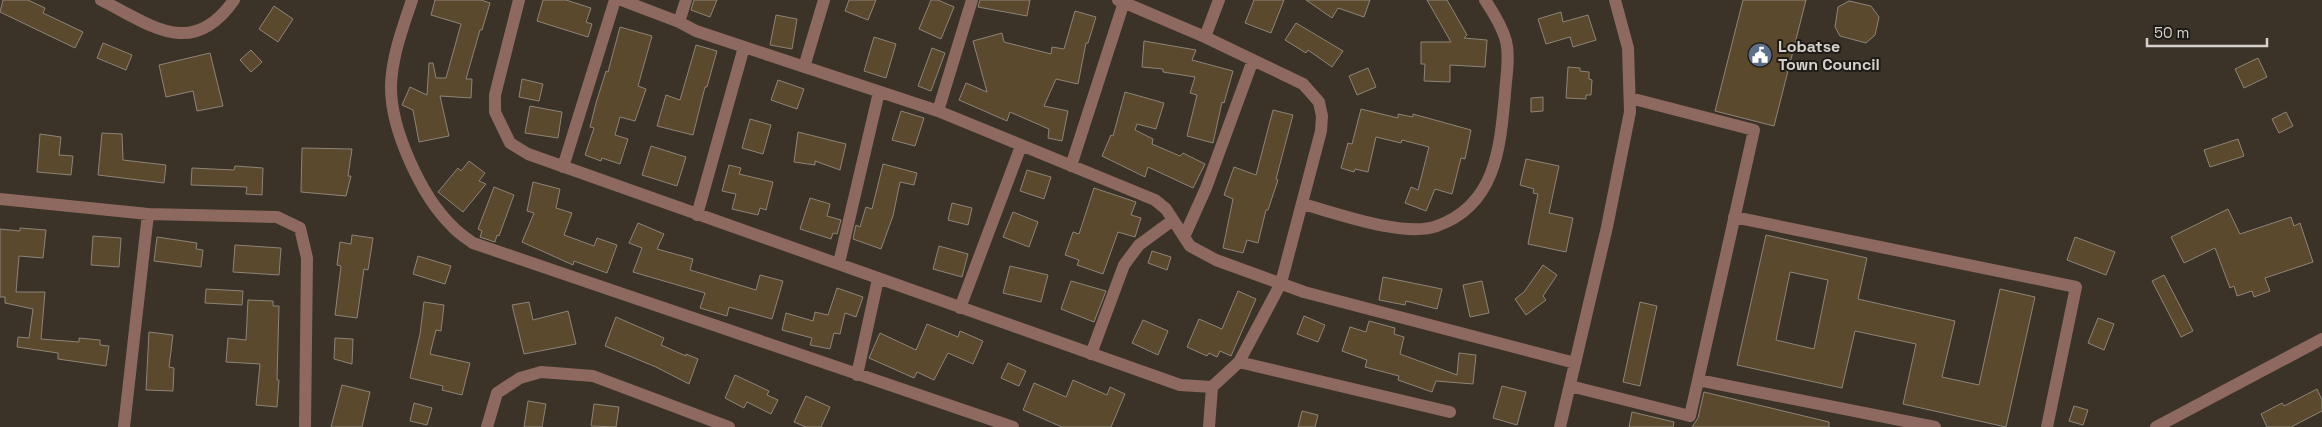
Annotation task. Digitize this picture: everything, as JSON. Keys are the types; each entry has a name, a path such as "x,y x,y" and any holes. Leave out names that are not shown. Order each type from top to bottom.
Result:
{"street":[{"path":"101,0 165,32 180,34 201,30 220,18 233,0"},
{"path":"412,0 395,56 391,86 394,118 420,181 452,226 473,243 1012,427"},
{"path":"519,0 495,95 495,112 510,143 528,154 1180,385 1212,387"},
{"path":"563,166 616,0"},
{"path":"621,0 703,33 938,112 1155,200 1166,209 1190,246 1199,252 1322,297 1575,363"},
{"path":"679,22 686,0"},
{"path":"804,66 824,0"},
{"path":"938,112 972,0"},
{"path":"1205,37 1218,0"},
{"path":"1303,204 1386,226 1435,227 1462,214 1480,196 1493,172 1502,120 1508,59 1506,41 1496,16 1485,0"},
{"path":"1560,427 1624,150 1630,112 1628,48 1615,0"},
{"path":"1071,166 1121,1 1205,37 1303,84 1319,102 1322,116 1321,131 1281,283 1239,362 1212,387 1209,427"},
{"path":"697,215 744,47"},
{"path":"1184,237 1220,152 1253,60"},
{"path":"838,263 879,92"},
{"path":"1570,386 1690,416 1754,130 1630,98"},
{"path":"960,308 1021,146"},
{"path":"0,199 148,214 277,217 300,228 307,258 306,427"},
{"path":"124,427 148,214"},
{"path":"1734,217 2076,287 2047,427"},
{"path":"1091,354 1124,265 1139,244 1172,220"},
{"path":"857,375 878,278"},
{"path":"2156,427 2322,339"},
{"path":"1239,362 1450,412"},
{"path":"487,427 497,393 520,378 540,372 593,376 730,427"},
{"path":"1698,380 1935,427"}],"building":[{"path":"3,0 28,0 45,8 43,13 83,32 75,48 0,12"},
{"path":"435,0 481,0 490,3 466,79 472,79 471,98 440,96 449,136 419,142 413,110 402,105 410,87 427,95 429,63 433,63 436,78 446,78 461,24 431,15"},
{"path":"543,0 566,0 591,8 586,22 592,24 588,37 537,21"},
{"path":"694,0 717,0 710,17 691,10"},
{"path":"849,0 876,0 868,20 845,11"},
{"path":"931,0 938,0 954,7 941,39 919,29"},
{"path":"980,0 1030,0 1027,16 978,7"},
{"path":"1254,0 1284,0 1271,33 1245,23"},
{"path":"1306,0 1370,0 1364,17 1338,8 1332,18"},
{"path":"1427,0 1447,0 1467,35 1464,38 1487,40 1485,67 1450,65 1450,82 1424,81 1425,64 1421,64 1421,42 1451,42"},
{"name":"Lobatse Town Council","path":"1743,0 1806,0 1774,126 1715,111"},
{"path":"1849,1 1871,6 1879,17 1875,35 1866,43 1840,36 1835,27 1838,7"},
{"path":"274,6 293,19 278,42 259,29"},
{"path":"1075,11 1096,17 1088,43 1086,43 1078,84 1056,79 1044,106 1068,111 1062,141 1048,138 1049,129 1010,112 1007,121 959,100 966,83 987,92 973,41 1002,33 1004,42 1051,54 1052,47 1064,49"},
{"path":"1561,12 1563,22 1588,15 1596,40 1573,47 1570,37 1546,44 1538,19"},
{"path":"776,15 797,19 792,49 770,45"},
{"path":"1296,23 1343,51 1332,67 1308,50 1306,53 1285,40"},
{"path":"620,27 652,36 638,86 646,89 635,121 620,117 615,135 628,139 620,164 602,158 601,161 585,155 594,128 590,127 596,103 606,71 608,72"},
{"path":"874,37 896,44 886,78 864,71"},
{"path":"1144,41 1196,50 1192,60 1233,71 1224,103 1222,102 1213,143 1187,136 1197,95 1190,93 1195,77 1163,72 1163,69 1142,67"},
{"path":"103,43 132,55 126,70 97,58"},
{"path":"696,45 717,51 707,87 705,87 693,135 657,126 666,95 680,100"},
{"path":"932,48 945,53 931,91 918,86"},
{"path":"251,50 262,62 251,72 240,60"},
{"path":"210,53 223,106 197,111 193,91 166,97 159,65"},
{"path":"2258,58 2267,77 2244,88 2235,69"},
{"path":"1568,67 1580,68 1580,71 1589,72 1589,79 1592,80 1591,95 1586,95 1586,99 1566,98"},
{"path":"1368,68 1376,87 1357,95 1349,76"},
{"path":"522,79 543,84 539,101 519,97"},
{"path":"778,80 804,89 797,109 771,100"},
{"path":"1125,92 1164,103 1156,129 1137,124 1135,130 1153,139 1152,144 1180,156 1183,153 1205,164 1193,188 1148,167 1145,177 1102,156 1111,135 1113,136"},
{"path":"1543,97 1543,111 1531,112 1531,98"},
{"path":"530,106 562,112 558,138 525,133"},
{"path":"1361,109 1398,118 1398,114 1413,117 1413,114 1471,130 1465,159 1461,158 1452,194 1435,189 1426,211 1405,203 1411,187 1418,190 1429,147 1402,140 1401,143 1376,137 1368,172 1355,169 1354,172 1341,168 1348,143 1352,144"},
{"path":"1273,110 1293,115 1276,179 1278,180 1268,210 1266,210 1258,243 1247,240 1243,253 1223,248 1233,199 1224,195 1234,167 1256,175"},
{"path":"901,111 924,118 915,146 892,140"},
{"path":"2286,112 2293,126 2279,133 2272,119"},
{"path":"750,119 771,125 763,154 742,148"},
{"path":"798,132 846,144 840,170 815,161 815,165 794,162"},
{"path":"102,133 122,134 123,160 166,165 164,183 98,175"},
{"path":"40,134 61,137 59,155 73,156 71,175 37,172"},
{"path":"2238,139 2244,156 2210,167 2204,150"},
{"path":"651,146 686,157 677,186 642,175"},
{"path":"302,148 352,149 348,176 351,176 346,196 301,192"},
{"path":"1526,159 1559,166 1549,213 1573,218 1566,252 1528,244 1538,194 1533,193 1534,189 1520,185"},
{"path":"469,161 485,173 479,181 486,184 463,212 438,192 458,168 461,171"},
{"path":"883,164 917,173 914,185 900,182 893,216 881,249 853,239 856,225 860,227 866,207 872,209"},
{"path":"729,165 741,168 739,174 773,182 766,210 760,208 758,215 732,209 736,194 722,191"},
{"path":"235,166 263,168 262,195 246,194 247,187 191,185 192,168 234,170"},
{"path":"1027,170 1051,177 1044,199 1020,191"},
{"path":"533,182 560,189 556,208 572,213 564,235 594,246 597,238 617,245 607,273 574,261 573,265 522,242 534,213 527,211"},
{"path":"494,187 514,195 495,242 480,237 482,231 478,229"},
{"path":"1094,188 1136,202 1131,215 1141,218 1135,237 1118,232 1103,274 1077,265 1079,260 1065,255 1073,232 1079,234"},
{"path":"810,198 830,204 827,216 841,220 837,234 833,233 831,239 800,229"},
{"path":"952,203 972,208 968,225 948,220"},
{"path":"2228,209 2240,234 2291,217 2294,226 2300,223 2313,262 2265,278 2270,291 2254,297 2252,291 2237,296 2234,286 2230,288 2215,248 2184,263 2171,237"},
{"path":"1013,212 1038,222 1029,247 1003,237"},
{"path":"638,223 664,234 657,249 693,259 690,270 756,290 760,275 783,281 772,319 729,307 727,316 700,308 705,293 633,272 642,248 629,243"},
{"path":"20,228 46,230 43,258 19,256 16,292 45,292 41,339 79,342 79,338 100,340 100,345 109,346 106,366 58,359 58,353 17,347 18,337 29,338 33,309 5,303 5,297 0,297 0,229 20,231"},
{"path":"352,235 373,238 368,270 364,269 357,318 335,315 341,266 337,265 340,242 351,244"},
{"path":"1766,235 1867,258 1858,299 1955,321 1942,377 1979,385 2000,289 2035,297 2006,427 1903,404 1916,344 1855,331 1842,388 1737,365","holes":["1790,272 1828,280 1814,349 1776,340"]},
{"path":"93,236 121,238 119,267 91,265"},
{"path":"157,237 197,243 196,249 203,250 201,267 154,261"},
{"path":"2075,237 2115,252 2106,275 2067,260"},
{"path":"235,245 281,248 279,275 233,272"},
{"path":"939,246 968,254 962,277 933,269"},
{"path":"1152,251 1171,257 1167,270 1148,263"},
{"path":"418,256 451,266 445,284 413,274"},
{"path":"1543,265 1557,275 1543,296 1546,300 1526,315 1515,299 1524,292"},
{"path":"1010,266 1048,275 1041,302 1003,293"},
{"path":"2164,275 2193,331 2181,337 2152,281"},
{"path":"1383,277 1442,289 1437,309 1406,301 1405,305 1379,300"},
{"path":"1071,281 1106,291 1094,322 1061,309"},
{"path":"1482,281 1489,313 1470,317 1463,285"},
{"path":"837,288 863,297 856,317 845,313 840,334 834,333 830,349 810,345 812,338 782,330 786,313 813,321 815,312 828,315"},
{"path":"206,289 243,291 242,305 205,303"},
{"path":"1238,291 1256,299 1231,356 1220,351 1217,357 1209,353 1207,356 1187,347 1199,319 1222,329"},
{"path":"248,300 273,301 273,306 279,306 277,407 256,405 260,364 226,362 228,338 246,340"},
{"path":"424,302 444,305 441,331 436,330 430,354 470,363 462,395 442,390 443,386 410,378 420,334"},
{"path":"529,302 533,320 568,311 576,344 524,354 512,305"},
{"path":"1640,302 1657,306 1640,386 1623,382"},
{"path":"1304,316 1325,325 1318,342 1297,334"},
{"path":"616,317 664,338 661,345 698,359 689,384 656,367 605,346"},
{"path":"2098,318 2114,324 2104,350 2088,343"},
{"path":"1143,320 1168,331 1158,355 1132,343"},
{"path":"1369,321 1395,328 1394,334 1404,337 1400,354 1457,375 1459,353 1476,355 1473,384 1436,381 1432,392 1398,380 1399,376 1365,367 1367,360 1342,351 1350,327 1366,332"},
{"path":"927,324 958,337 960,331 983,341 973,364 948,353 934,380 917,372 914,378 869,358 880,333 916,350"},
{"path":"149,332 173,335 169,367 174,368 173,391 146,390"},
{"path":"335,338 353,339 352,364 334,359"},
{"path":"1008,363 1026,371 1019,386 1001,378"},
{"path":"735,375 769,391 767,395 778,400 771,414 747,402 744,408 725,398"},
{"path":"1073,380 1107,395 1110,387 1125,394 1111,427 1062,427 1023,410 1034,383 1066,397"},
{"path":"342,385 370,392 362,427 331,427"},
{"path":"1502,386 1526,392 1517,425 1493,418"},
{"path":"2317,389 2322,400 2322,411 2291,427 2267,427 2261,414 2282,403 2284,406"},
{"path":"1704,392 1829,422 1829,427 1692,427 1698,418"},
{"path":"806,396 830,407 821,427 806,427 794,422"},
{"path":"528,401 546,404 542,427 524,427"},
{"path":"414,403 432,408 427,425 410,421"},
{"path":"594,404 619,407 616,427 591,426"},
{"path":"2074,406 2088,410 2083,425 2069,421"},
{"path":"1302,411 1318,415 1315,427 1298,427"},
{"path":"1632,412 1674,422 1673,427 1629,427"}],"place":[{"name":"Lobatse Town Council","path":"1760,55"}]}
